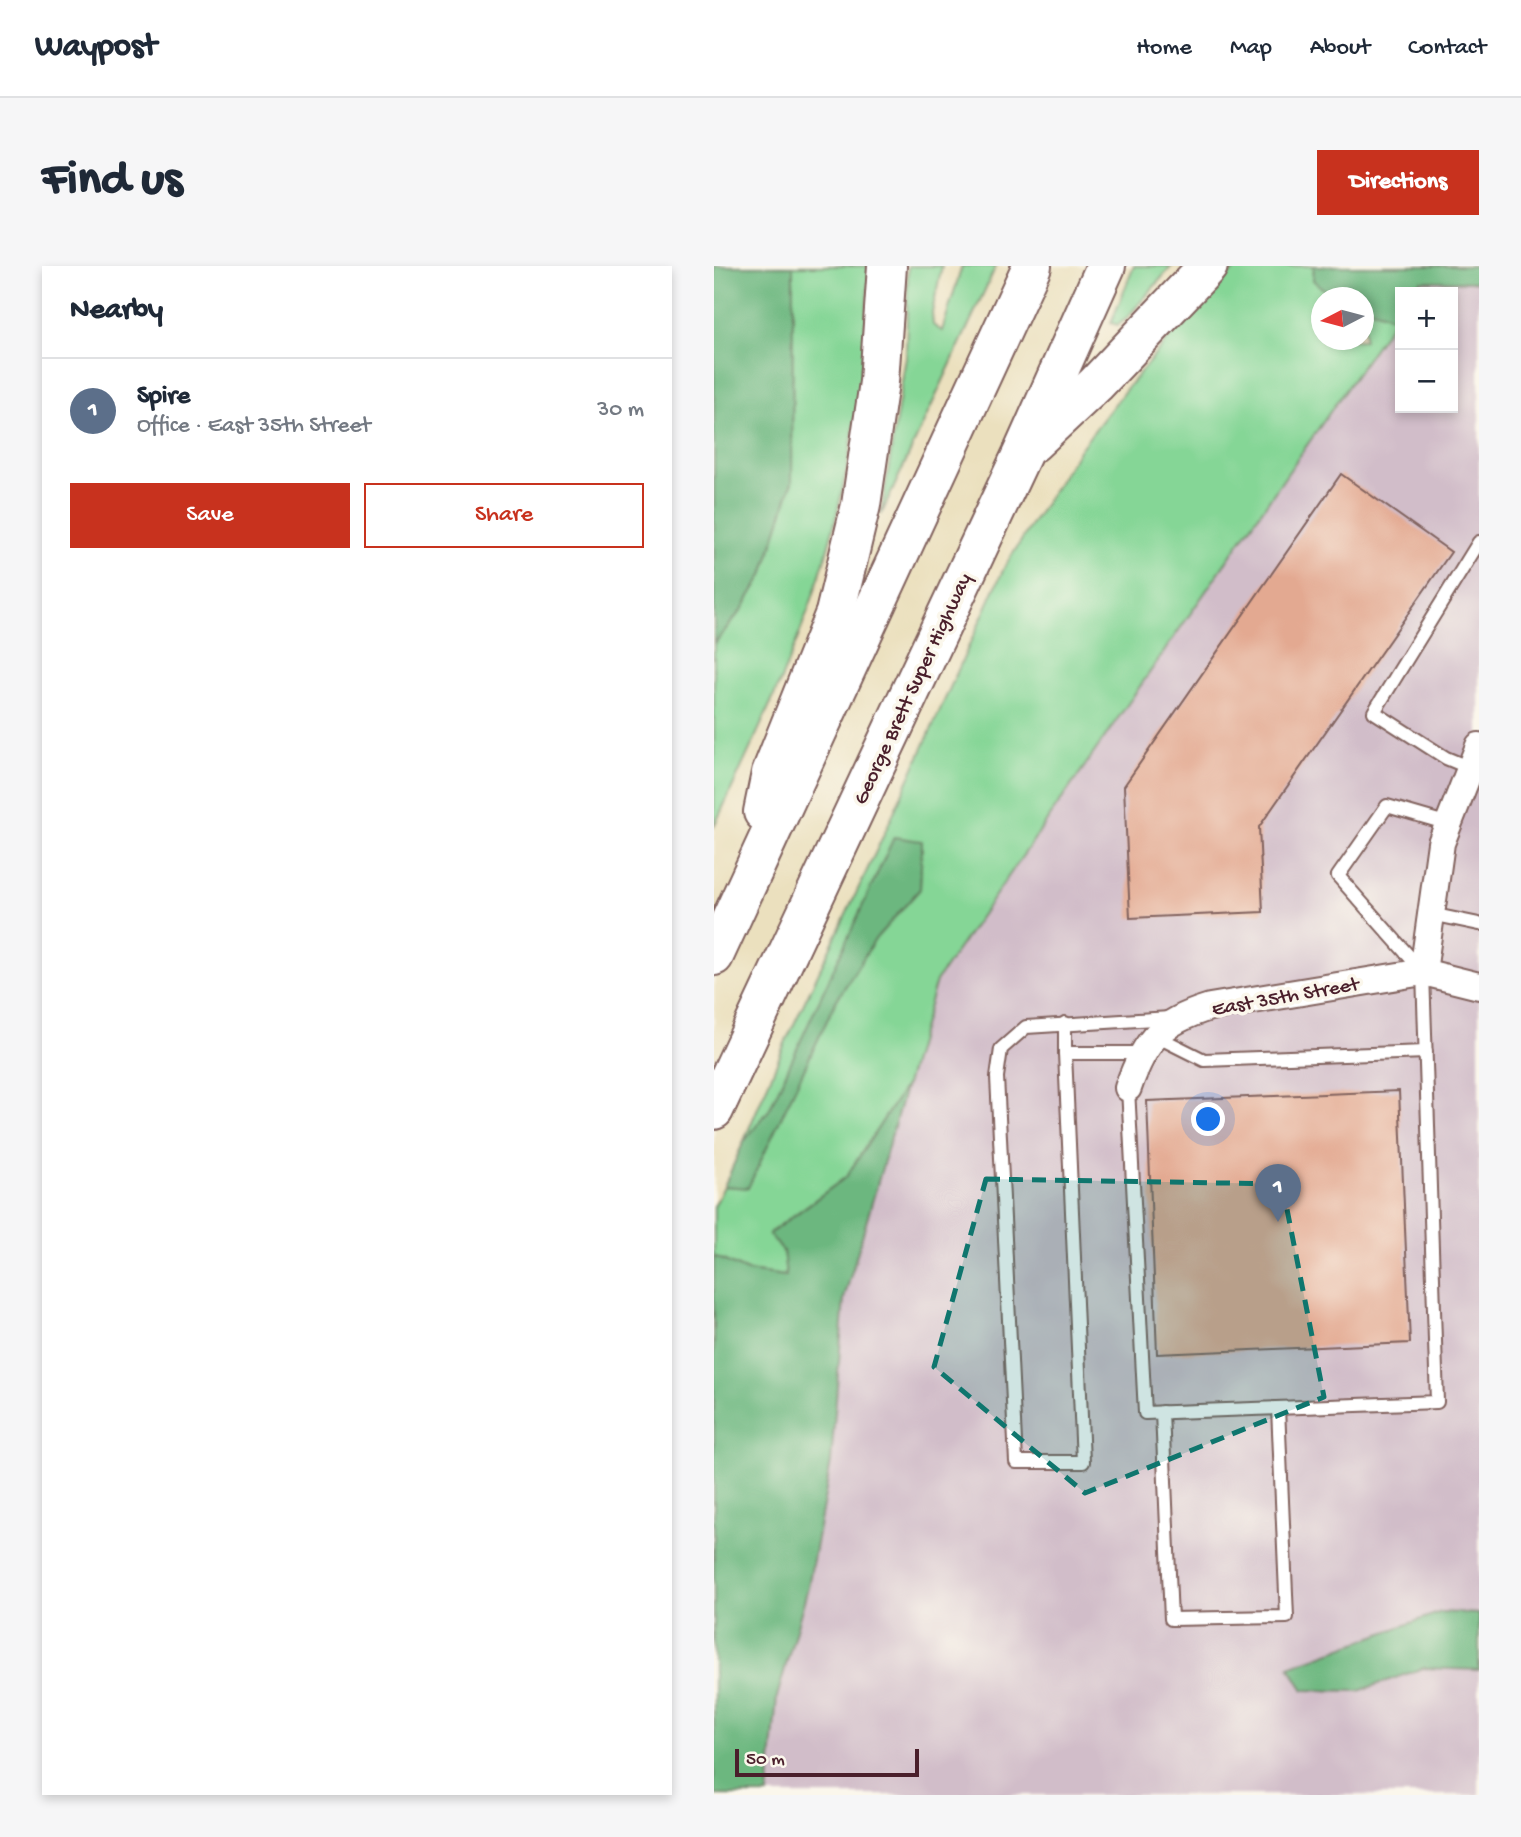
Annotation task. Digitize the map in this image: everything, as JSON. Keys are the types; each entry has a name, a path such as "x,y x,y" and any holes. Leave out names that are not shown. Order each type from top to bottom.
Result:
{"highway":[{"path":"751,879 771,773 835,613 861,505 879,383 887,266"},
{"path":"714,956 1032,266"},
{"name":"George Brett Super Highway","path":"714,1110 1021,454 1106,266"},
{"path":"1021,454 1096,384 1208,266"}],"street":[{"path":"1423,972 1441,843 1475,757"},
{"name":"East 35th Street","path":"1128,1088 1150,1045 1176,1018 1210,1007 1423,972 1479,986"}],"lane":[{"path":"1475,757 1446,758 1374,712 1479,542"},
{"path":"1128,1088 1145,1413 1437,1402 1423,972 1338,876 1387,806 1449,824"},
{"path":"1431,914 1479,925"},
{"path":"1065,1023 1083,1462 1016,1462 997,1077 1001,1049 1026,1027 1065,1023 1176,1018"},
{"path":"1065,1052 1150,1045 1204,1060 1426,1052"},
{"path":"1162,1412 1171,1619 1287,1617 1278,1408"}],"highlighted area":[{"path":"986,1179 1282,1184 1324,1397 1085,1493 934,1367"}],"shaded area":[{"path":"1420,281 1479,282 1479,1795 768,1795 777,1697 808,1587 831,1462 844,1299 936,981 1395,317 1395,413 1458,413 1458,287 1416,287"}],"green space":[{"path":"714,266 793,266 792,482 763,575 743,608 714,644"},
{"path":"793,266 869,266 860,386 848,465 830,543 818,581 770,706 714,827 714,644 743,608 763,575 792,482"},
{"path":"908,266 942,266 932,312 933,325 942,331 962,266 996,266 881,515 906,357"},
{"path":"1134,266 1172,266 1126,319 1118,325 1111,323"},
{"path":"1238,266 1314,266 1313,280 1323,287 1311,287 1311,350 1373,350 936,981 906,1085 846,1177 772,1231 783,1251 786,1276 747,1271 714,1256 714,1207 724,1186 748,1187 836,1001 876,938 920,889 922,841 769,1110 743,1143 786,1041 880,843 1005,566 1080,449 1186,318"},
{"path":"1314,266 1479,266 1479,282 1421,281 1417,287 1395,287 1395,318 1374,310 1374,287 1321,287 1313,280"},
{"path":"1374,310 1395,318 1374,348"},
{"path":"894,837 922,841 920,889 876,938 836,1001 748,1188 724,1186 743,1143 769,1110"},
{"path":"906,1085 844,1299 831,1462 808,1587 777,1697 768,1795 714,1795 714,1256 747,1271 786,1276 783,1251 769,1234 846,1177"},
{"path":"1441,1612 1479,1614 1479,1670 1423,1668 1359,1691 1304,1690 1289,1667"}],"building":[{"path":"1341,474 1451,552 1259,827 1263,912 1130,918 1124,786"},
{"path":"1399,1091 1410,1343 1157,1354 1147,1101"}],"place":[{"name":"Spire","path":"1278,1222"}]}
